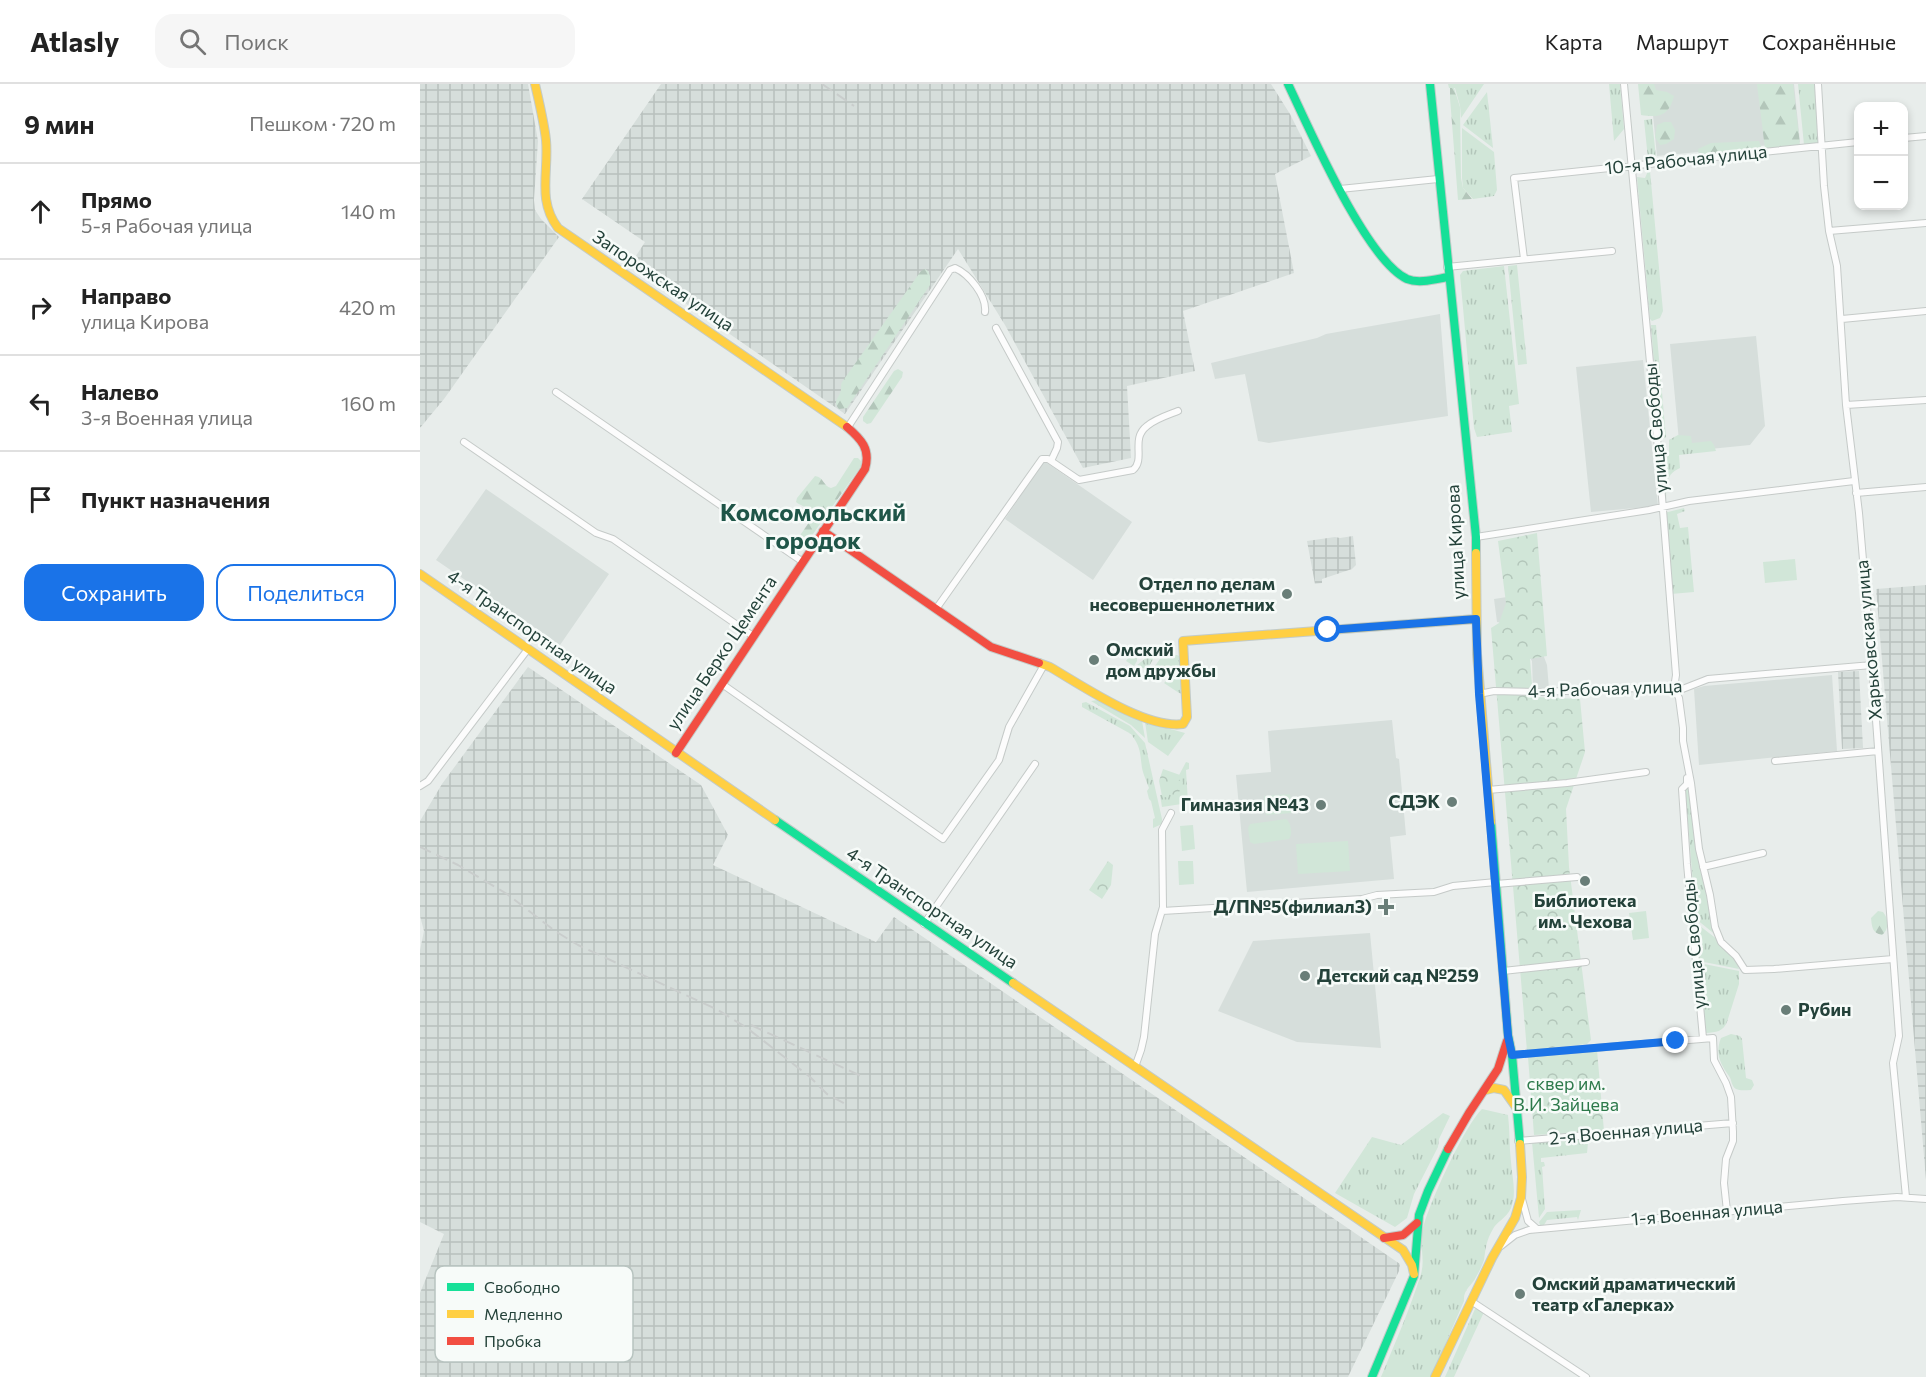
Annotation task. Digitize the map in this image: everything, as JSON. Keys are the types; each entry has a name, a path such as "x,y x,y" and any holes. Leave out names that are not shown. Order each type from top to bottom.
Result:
{"main road":[{"name":"Запорожская улица","path":"535,84 546,140 545,202 558,228 848,427 862,440 868,450"},
{"path":"1288,84 1340,189 1372,245 1395,272 1409,279 1417,281 1448,277"},
{"name":"улица Кирова","path":"1430,84 1476,537 1479,694 1508,1036 1512,1055 1522,1177 1521,1198"},
{"name":"улица Берко Цемента","path":"676,753 865,469 868,450"},
{"path":"823,531 991,647 1044,665 1143,717 1175,725 1183,723 1187,717 1183,641 1476,619"},
{"name":"4-я Транспортная улица","path":"420,574 924,924 1403,1250 1412,1265 1414,1276"},
{"name":"улица Кирова","path":"1417,1222 1437,1172 1459,1129 1502,1065 1508,1036"},
{"path":"1486,1090 1494,1088 1504,1090 1516,1109"},
{"path":"1435,1377 1496,1251 1515,1218 1521,1198"},
{"path":"1384,1238 1395,1238 1405,1234 1417,1222"},
{"path":"1372,1377 1414,1276 1417,1260 1417,1222"}],"street":[{"name":"улица Свободы","path":"1624,84 1676,675 1674,688 1679,698 1699,849 1717,935 1745,970 1893,959"},
{"name":"Харьковская улица","path":"1818,84 1829,231 1837,266 1846,405 1872,665 1899,1036 1893,1063 1906,1197"},
{"path":"1908,138 1926,136"},
{"name":"10-я Рабочая улица","path":"1524,259 1514,178 1854,142"},
{"path":"1340,189 1438,179"},
{"path":"1829,231 1926,223"},
{"path":"1447,267 1612,251"},
{"path":"848,427 948,273 955,268 965,274 980,292 985,304 985,312"},
{"path":"1842,318 1926,311"},
{"path":"996,328 1058,442 1051,461"},
{"path":"556,392 802,562"},
{"path":"1846,405 1926,400"},
{"path":"936,609 1042,459 1048,459 1079,480 1133,470 1137,467 1138,462 1138,436 1147,425 1178,411"},
{"path":"464,442 596,533 613,539 753,636"},
{"path":"1476,537 1662,508 1689,501 1854,481"},
{"path":"1856,493 1926,487"},
{"path":"420,786 428,781 528,649"},
{"path":"722,684 943,839 999,760 1009,727 1044,665"},
{"name":"4-я Рабочая улица","path":"1479,694 1494,691 1686,688 1708,679 1872,665"},
{"path":"1775,761 1878,751"},
{"path":"924,924 1035,764"},
{"name":"улица Свободы","path":"1688,771 1687,784 1682,789 1703,1038 1713,1038 1714,1060 1731,1097 1733,1141 1726,1159 1724,1183 1727,1211"},
{"path":"1488,790 1567,783 1646,772"},
{"path":"1135,1068 1144,1037 1150,968 1155,934 1162,912 1162,830 1171,813"},
{"path":"1703,867 1763,853"},
{"path":"1162,912 1362,899 1377,895 1434,892 1453,886 1577,877"},
{"path":"1503,971 1586,962"},
{"path":"1512,1055 1703,1038"},
{"name":"2-я Военная улица","path":"1518,1141 1733,1123"},
{"name":"1-я Военная улица","path":"1496,1251 1515,1235 1537,1229 1906,1197 1926,1199"},
{"path":"1521,1198 1528,1221 1537,1229"},
{"path":"1472,1300 1586,1377"}],"shaded area":[{"path":"420,84 528,84 538,141 535,210 559,237 444,399 420,428"},
{"path":"661,84 1271,84 1290,114 1311,156 1275,174 1294,273 1183,311 1195,371 1127,386 1131,458 1083,468 1005,325 958,249 845,414 630,265 645,242 582,199"},
{"path":"1650,84 1794,84 1800,142 1657,156"},
{"path":"1440,314 1448,416 1269,443 1258,441 1245,374 1215,379 1211,363 1326,334"},
{"path":"1756,336 1765,426 1750,445 1680,452 1670,344"},
{"path":"1643,360 1658,506 1591,512 1576,367"},
{"path":"1044,461 1132,522 1093,580 1005,519"},
{"path":"486,489 609,574 560,645 436,560"},
{"path":"1353,536 1356,565 1352,569 1322,579 1322,583 1315,584 1307,541"},
{"path":"1926,585 1926,1180 1876,589"},
{"path":"1507,597 1541,649 1547,665 1549,689 1533,689 1532,661 1508,624 1497,622 1494,599"},
{"path":"528,667 701,785 728,835 713,865 876,942 894,917 1400,1264 1399,1271 1348,1377 420,1377 420,1293 444,1234 420,1222 420,950 424,931 420,916 420,821 442,784"},
{"path":"1859,671 1863,748 1842,749 1838,672"},
{"path":"1832,675 1837,751 1699,765 1694,689 1704,686"},
{"name":"Гимназия №43","path":"1392,720 1396,758 1399,759 1406,835 1390,837 1394,879 1247,892 1236,775 1271,772 1268,731"},
{"name":"Детский сад №259","path":"1370,933 1381,1048 1297,1042 1218,1011 1253,941"}],"green space":[{"path":"1448,84 1484,84 1461,118 1455,88 1449,88"},
{"path":"1609,84 1620,84 1624,129 1614,141"},
{"path":"1638,84 1654,84 1656,90 1674,96 1666,112 1658,116 1641,115"},
{"path":"1757,84 1793,84 1800,145 1765,149"},
{"path":"1798,84 1815,84 1820,143 1804,145"},
{"path":"1450,88 1454,88 1460,107 1461,178 1463,188 1472,199 1458,200 1450,98"},
{"path":"1487,92 1493,148 1463,125"},
{"path":"1652,119 1656,158 1648,159 1644,120"},
{"path":"1671,122 1675,130 1674,139 1660,145 1655,137 1657,125"},
{"path":"1462,128 1494,152 1497,190 1494,196 1473,199 1463,188"},
{"path":"1759,141 1762,149 1699,156 1698,149 1711,143"},
{"path":"1650,171 1663,311 1660,318 1652,321 1637,177 1645,178"},
{"path":"1517,265 1527,364 1518,365 1508,266"},
{"path":"1504,266 1519,404 1509,406 1512,432 1477,437 1474,428 1460,275 1463,271"},
{"path":"925,269 930,276 930,285 847,408 839,409 836,402 842,382 921,271"},
{"path":"1651,325 1656,325 1666,437 1660,441"},
{"path":"898,369 903,372 902,377 871,423 867,424 863,421 863,417 894,371"},
{"path":"1678,435 1691,436 1692,443 1711,441 1716,451 1679,455 1680,468 1668,479 1666,504 1661,459 1669,452 1669,440"},
{"path":"854,458 861,461 861,466 801,551 794,553 792,547 812,518 809,509 796,502 797,498 815,476 828,487 836,486"},
{"path":"1684,508 1685,511 1677,514 1680,528 1688,527 1694,592 1671,594 1664,513"},
{"path":"1537,533 1547,656 1530,659 1533,697 1580,699 1585,752 1566,809 1569,867 1591,1040 1587,1044 1527,1051 1491,628 1499,623 1506,603 1498,541"},
{"path":"1795,559 1797,580 1765,583 1763,562"},
{"path":"1160,647 1147,670 1137,665 1146,658 1140,653 1137,655 1134,666 1126,661 1133,651"},
{"path":"1162,656 1181,657 1184,694 1164,683 1173,674 1172,669 1167,668 1162,680 1150,673"},
{"path":"1098,700 1142,721 1145,738 1131,725 1091,701"},
{"path":"1086,702 1130,726 1145,743 1162,824 1153,828 1155,818 1137,743 1131,734 1082,707 1082,703"},
{"path":"1145,722 1185,733 1168,756 1148,742"},
{"path":"1186,762 1189,763 1189,769 1186,770 1188,803 1162,807 1160,795 1169,794"},
{"path":"1163,769 1180,775 1178,780 1183,782 1178,795 1169,794 1168,798 1162,796 1159,781"},
{"path":"1689,784 1717,936 1696,919 1685,788"},
{"path":"1290,794 1292,813 1266,815 1264,796"},
{"path":"1286,819 1291,828 1289,839 1254,844 1250,842 1248,828 1250,824"},
{"path":"1193,825 1195,849 1182,851 1180,826"},
{"path":"1348,841 1350,871 1298,874 1296,844"},
{"path":"1108,861 1113,865 1111,885 1102,899 1089,890"},
{"path":"1178,861 1193,861 1194,884 1179,885"},
{"path":"1646,911 1649,938 1633,940 1629,913"},
{"path":"1878,911 1883,912 1887,921 1886,930 1882,935 1874,931 1871,918"},
{"path":"1696,923 1727,949 1739,969 1699,961"},
{"path":"1699,963 1739,971 1739,984 1727,1022 1721,1030 1716,1032 1706,1033"},
{"path":"1731,1034 1740,1036 1742,1039 1746,1078 1752,1080 1754,1085 1751,1090 1734,1088 1721,1063 1718,1049 1721,1038"},
{"name":"сквер им. В.И. Зайцева","path":"1597,1050 1604,1131 1534,1135 1528,1057"},
{"path":"1482,1109 1508,1115 1514,1191 1511,1208 1491,1233 1484,1260 1465,1293 1464,1301 1431,1377 1381,1377 1421,1274 1422,1233 1425,1221 1447,1168 1466,1132"},
{"path":"1443,1113 1450,1116 1439,1139 1438,1147 1414,1194 1407,1218 1395,1227 1335,1193 1372,1137 1401,1145"},
{"path":"1585,1138 1588,1143 1587,1153 1541,1158 1545,1166 1542,1167 1545,1209 1539,1218 1532,1142"},
{"path":"1581,1210 1578,1220 1577,1217 1547,1220 1544,1225 1540,1225 1539,1222 1547,1212"},
{"path":"1480,1308 1484,1312 1454,1377 1445,1377 1475,1309"}],"railway":[{"path":"822,84 854,106"},
{"path":"420,847 458,865 507,894 555,931 578,945 718,1010 747,1028 810,1077 827,1094 849,1106"},
{"path":"751,1025 861,1076"}],"traffic: fast":[{"path":"1288,84 1340,191 1374,247 1391,267 1407,279 1422,281 1448,277"},
{"path":"1430,84 1476,553"},
{"path":"775,820 1013,983"},
{"path":"1491,822 1508,1035 1520,1144"},
{"path":"1372,1377 1414,1276 1419,1215 1448,1149"}],"traffic: slow":[{"path":"535,84 546,140 546,197 552,218 558,228 847,427"},
{"path":"1476,553 1477,654 1491,822"},
{"path":"420,574 775,820"},
{"path":"1039,663 1133,713 1168,724 1183,724 1187,717 1183,641 1476,619"},
{"path":"1013,983 1403,1250 1412,1265 1414,1274"},
{"path":"1486,1090 1494,1088 1504,1090 1516,1107"},
{"path":"1435,1377 1492,1258 1515,1218 1521,1198 1520,1144"}],"traffic: jam":[{"path":"676,753 865,469 867,456 864,445 847,427"},
{"path":"823,531 991,647 1039,663"},
{"path":"1448,1149 1498,1069 1507,1041"},
{"path":"1384,1238 1403,1235 1417,1223"}],"place":[{"name":"Отдел по делам несовершеннолетних","path":"1287,594"},
{"name":"Омский дом дружбы","path":"1094,660"},
{"name":"СДЭК","path":"1452,802"},
{"name":"Гимназия №43","path":"1321,805"},
{"name":"Библиотека им. Чехова","path":"1585,881"},
{"name":"Д/П№5(филиал3)","path":"1386,907"},
{"name":"Детский сад №259","path":"1305,976"},
{"name":"Рубин","path":"1786,1010"},
{"name":"Омский драматический театр «Галерка»","path":"1520,1294"}],"district":[{"name":"Комсомольский городок","path":"813,527"}],"route":[{"path":"1328,630 1476,619 1479,694 1508,1036 1512,1055 1676,1041"}]}
